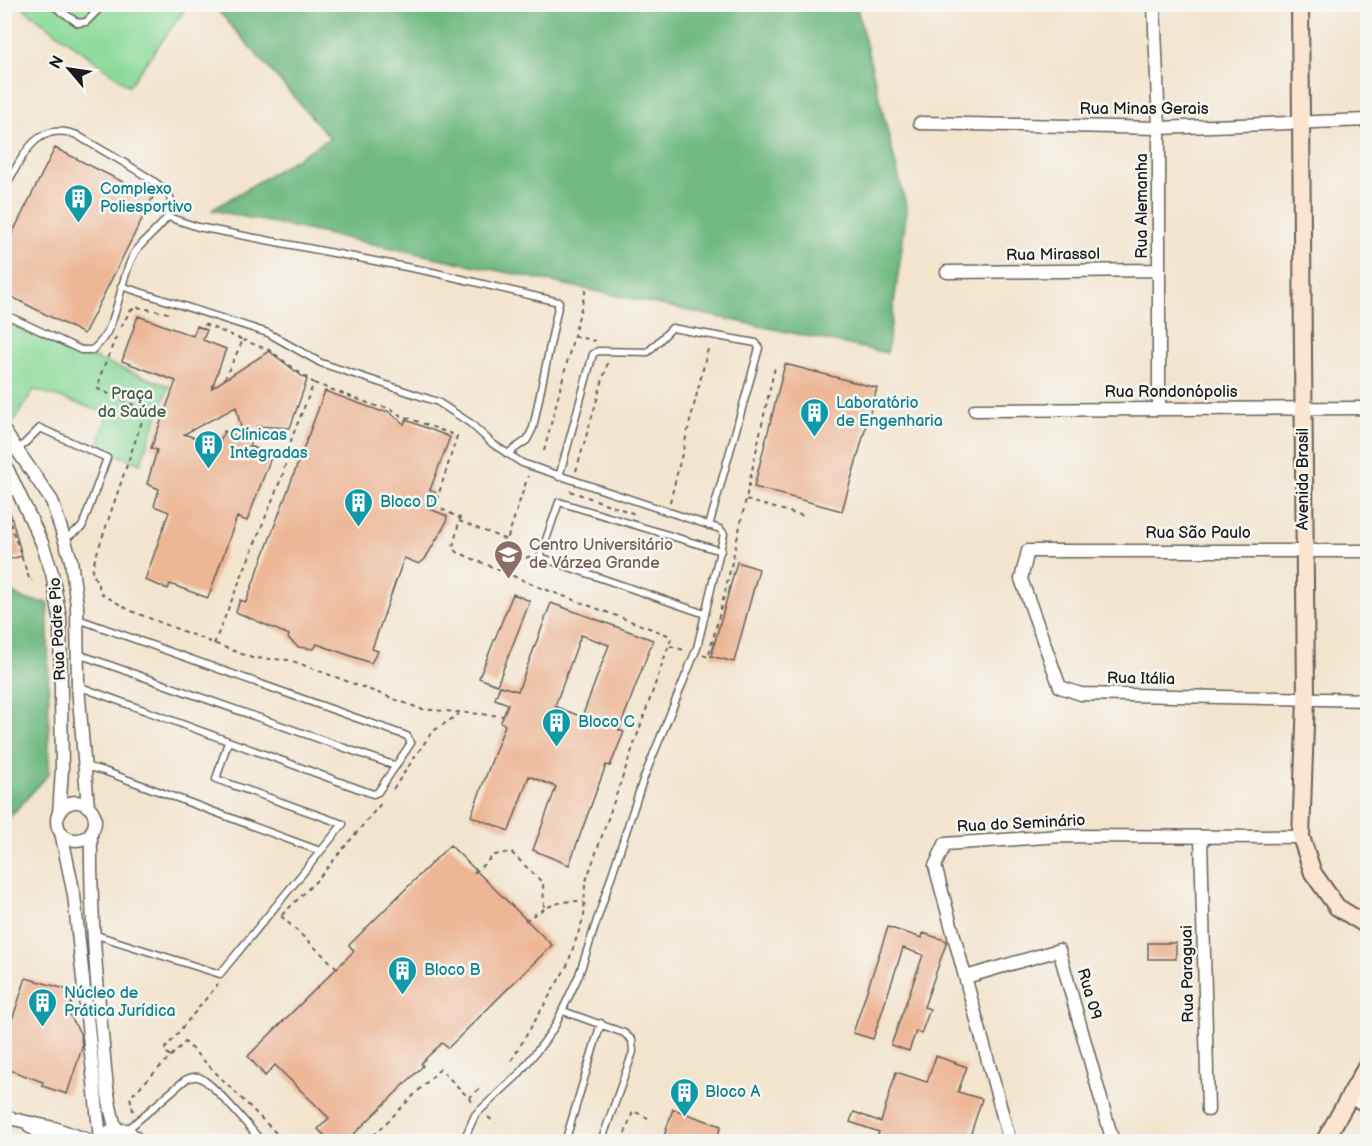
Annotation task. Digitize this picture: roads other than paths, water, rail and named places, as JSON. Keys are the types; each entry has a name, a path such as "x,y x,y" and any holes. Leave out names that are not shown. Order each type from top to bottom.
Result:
{"street":[{"name":"Rua Alemanha","path":"1154,4 1160,128 1158,270 1160,409"},
{"name":"Avenida Brasil","path":"1300,4 1305,698 1301,837 1313,873 1337,907 1368,926"},
{"name":"Rua Minas Gerais","path":"920,123 1160,128 1368,120"},
{"name":"Rua Mirassol","path":"948,272 1158,270"},
{"name":"Rua Rondonópolis","path":"975,410 1368,408"},
{"name":"Rua Padre Pio","path":"4,431 52,501 66,538 71,560 77,619 78,686 88,807"},
{"name":"Rua Padre Pio","path":"4,462 42,543 52,573 58,606 62,769 58,815"},
{"name":"Rua São Paulo","path":"1028,551 1368,550"},
{"name":"Rua Itália","path":"1028,551 1021,579 1060,687 1081,694 1368,700"},
{"path":"98,1141 74,895 58,815 72,803 88,807 95,819 91,832 93,934 106,1079 122,1130 140,1142"},
{"path":"61,832 76,840 91,832"},
{"name":"Rua do Seminário","path":"1010,1142 935,866 945,844 1061,836 1301,837"},
{"name":"Rua Paraguai","path":"1201,838 1208,1110"},
{"name":"Rua 09","path":"966,977 1059,950 1113,1142"},
{"path":"1324,1142 1368,1065"},
{"path":"1349,1097 1368,1107"},
{"path":"4,1117 98,1141 122,1130"},
{"path":"21,1122 58,1142"}],"lane":[{"path":"51,4 72,21 86,22 104,4"},
{"path":"61,12 67,4"},
{"path":"4,189 30,147 43,133 63,130 76,135 165,189 171,200 168,217 135,252 108,327 100,344 92,350 81,350 4,314"},
{"path":"168,217 198,227 432,272 559,303 533,428 527,440 507,454"},
{"path":"121,286 268,333 321,363 438,402 470,423 507,454 522,463 720,529 724,534 695,653 644,780 579,975 563,1011 544,1042 518,1075 475,1115 463,1142"},
{"path":"559,477 593,354 602,350 631,354 648,352 672,328 712,334 759,346 710,526"},
{"path":"18,450 40,428 107,458 82,527 66,538"},
{"path":"705,614 540,558 559,502 721,551"},
{"path":"77,619 407,736 411,743 378,792 373,794 78,686"},
{"path":"78,654 396,766"},
{"path":"93,934 220,974 343,824 216,778 228,742"},
{"path":"84,766 104,771 320,851"},
{"path":"563,1011 601,1023 629,1036 633,1046 601,1142"},
{"path":"565,1142 601,1023"},
{"path":"122,1130 185,1080 195,1077 205,1080 217,1091 262,1142"}],"place":[{"name":"Complexo Poliesportivo","path":"79,224"},
{"name":"Laboratório de Engenharia","path":"815,438"},
{"name":"Clínicas Integradas","path":"209,470"},
{"name":"Bloco D","path":"359,528"},
{"name":"Centro Universitário de Várzea Grande","path":"508,580"},
{"name":"Bloco C","path":"557,748"},
{"name":"Bloco B","path":"403,996"},
{"name":"Núcleo de Prática Jurídica","path":"43,1028"},
{"name":"Bloco A","path":"684,1118"}],"park label":[{"name":"Praça da Saúde","path":"132,403"}]}
